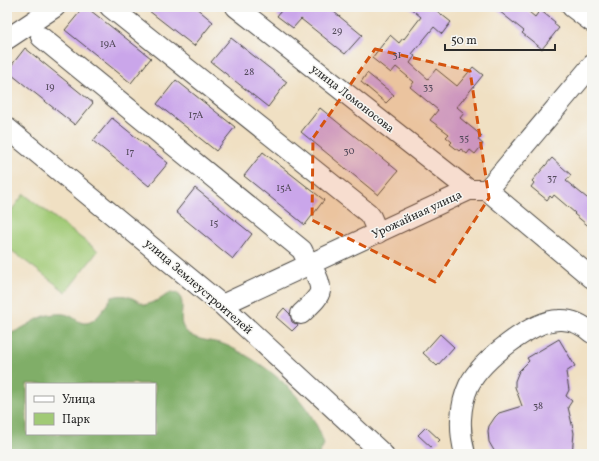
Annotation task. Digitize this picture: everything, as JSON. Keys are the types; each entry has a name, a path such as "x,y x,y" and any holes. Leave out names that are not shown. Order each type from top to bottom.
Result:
{"street":[{"path":"7,39 55,7"},
{"path":"110,7 368,213 378,233"},
{"name":"улица Ломоносова","path":"236,7 592,278"},
{"path":"572,7 592,22"},
{"path":"41,38 302,250 320,284 321,292 318,298 301,314"},
{"name":"Урожайная улица","path":"222,305 378,233 478,190 592,65"},
{"name":"улица Землеустроителей","path":"7,128 222,305 383,454"},
{"path":"465,454 461,432 464,398 476,374 495,353 538,325 548,321 571,321 582,325 592,333"}],"highlighted area":[{"path":"375,49 470,71 489,198 435,282 312,220 313,138"}],"green space":[{"path":"24,194 98,251 66,292 7,247 7,216"},
{"path":"171,292 178,293 182,303 182,323 188,333 197,338 228,346 258,363 273,374 299,399 318,428 324,444 319,454 7,454 7,335 40,318 50,315 65,314 84,323 89,322 98,316 112,297 126,296 145,305 159,300"}],"building":[{"path":"84,7 86,7 151,58 131,83 65,30"},
{"path":"144,7 195,7 213,22 194,46"},
{"path":"284,7 328,7 362,35 345,54 301,19 293,28 277,16"},
{"path":"409,7 432,7 451,22 442,34 434,27 412,54 415,56 410,63 428,79 436,69 457,86 473,67 483,75 457,107 464,113 460,118 482,136 478,140 483,144 475,154 470,150 467,154 461,149 459,151 450,144 452,142 446,137 449,134 430,120 438,110 410,87 414,82 396,67 391,73 372,58 390,35 399,43 403,38 404,39 421,17"},
{"path":"494,7 523,7 535,17 540,10 555,22 554,24 559,28 542,49 522,33 524,31"},
{"path":"231,38 287,82 268,107 211,62"},
{"path":"25,48 93,103 75,125 7,71"},
{"path":"367,73 394,95 386,103 361,82"},
{"path":"176,80 235,127 216,151 157,104"},
{"path":"320,108 398,171 378,195 301,132"},
{"path":"112,118 168,163 149,186 93,141"},
{"path":"263,152 324,200 305,225 244,176"},
{"path":"552,158 571,175 566,181 592,202 592,229 554,195 552,198 550,196 547,200 531,187 534,183 532,181"},
{"path":"195,188 252,234 233,259 176,212"},
{"path":"284,308 290,314 292,322 298,325 292,331 276,317"},
{"path":"440,334 454,347 437,366 423,353"},
{"path":"559,339 575,366 566,372 569,390 566,396 572,401 568,407 574,433 572,454 496,454 489,442 489,426 499,413 522,406 515,387 515,381 519,371 529,361 527,358"},
{"path":"426,427 440,440 432,448 418,435"}]}
